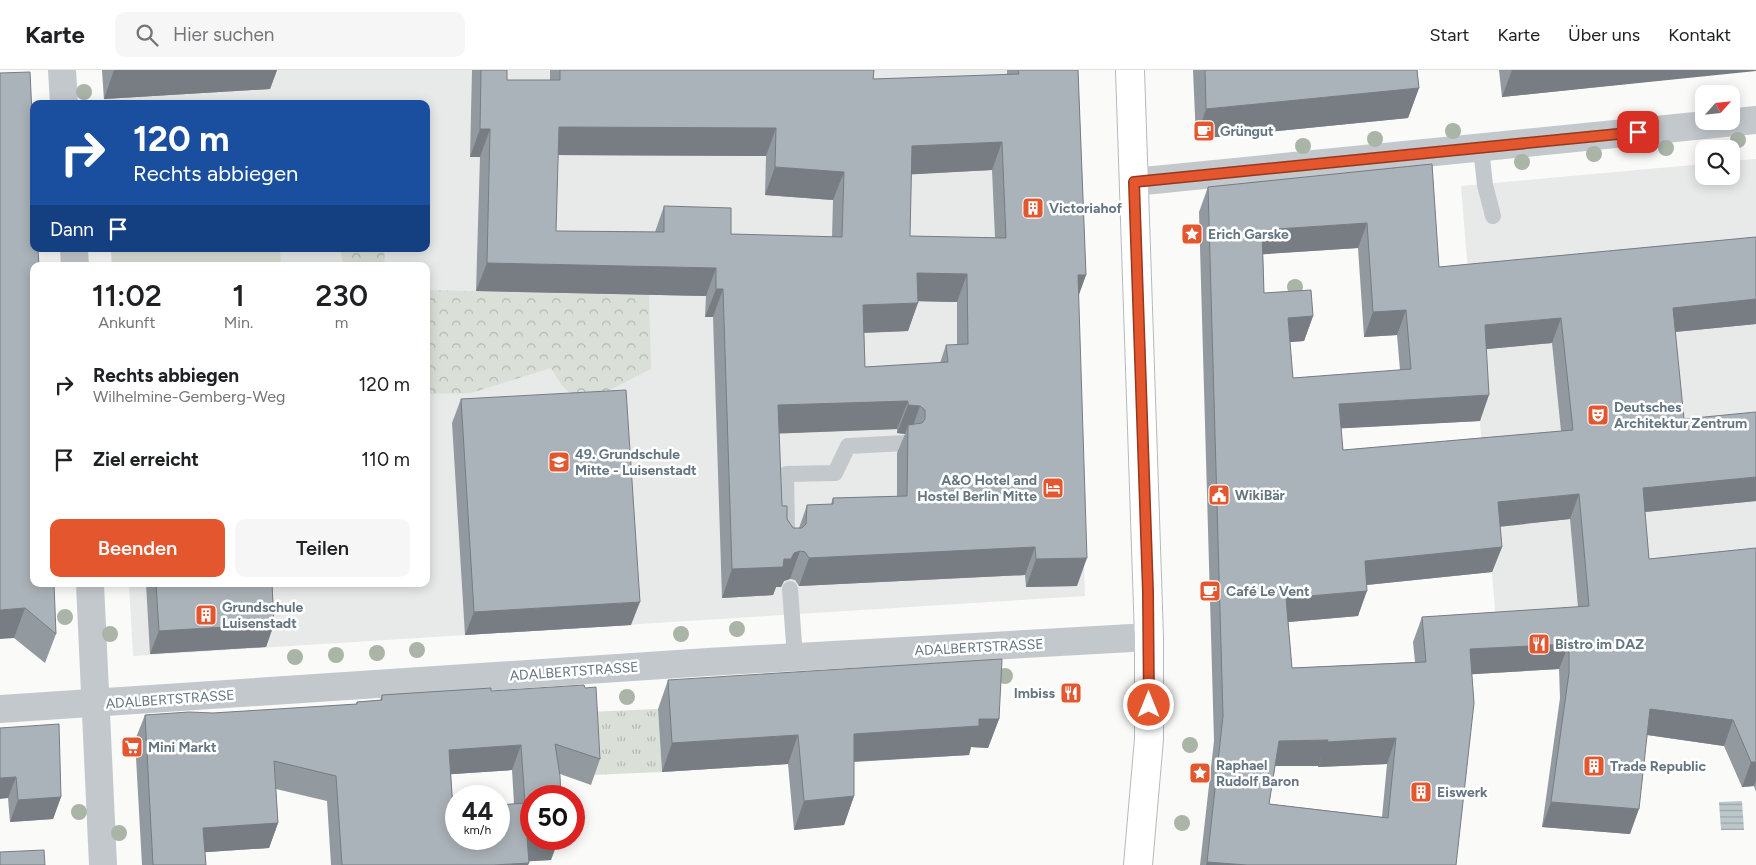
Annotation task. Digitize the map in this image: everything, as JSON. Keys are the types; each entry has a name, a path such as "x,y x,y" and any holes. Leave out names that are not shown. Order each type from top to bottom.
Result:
{"main road":[{"path":"1130,70 1149,637 1149,739 1138,865"}],"street":[{"path":"62,70 64,100"},
{"path":"1134,182 1756,120"},
{"path":"90,587 103,865"},
{"name":"ADALBERTSTRASSE","path":"0,709 1149,637"}],"lane":[{"path":"1482,148 1485,185 1493,216"},
{"path":"787,547 786,474 835,473 848,446 906,443"},
{"path":"790,589 795,658"}],"shaded area":[{"path":"102,70 1070,70 1085,596 133,656 129,587 430,587 430,262 112,262 111,252 430,252 430,100 104,100"},
{"path":"1756,159 1756,661 1497,635 1461,186 1695,165 1695,185 1740,185 1740,160"},
{"path":"1742,801 1744,830 1721,830 1719,802"}],"green space":[{"path":"111,252 280,252 281,262 112,262"},
{"path":"341,252 384,252 385,262 343,262"},
{"path":"430,290 649,295 651,369 596,397 573,396 561,384 551,368 471,393 430,394"},
{"path":"658,709 662,772 591,775 587,712"}],"building":[{"path":"481,70 507,70 507,80 560,80 560,70 874,70 873,79 1019,74 1018,70 1078,70 1086,275 1078,275 1087,558 1036,559 1035,547 809,558 805,552 800,551 794,553 791,559 784,559 783,567 732,569 723,289 716,289 716,268 487,263 490,129 480,129","holes":["559,127 776,128 775,167 844,172 842,237 731,234 731,208 664,206 664,232 556,231","1002,142 1006,238 910,236 912,146","917,273 967,274 968,344 946,345 948,362 865,367 863,305 918,303","908,401 908,405 920,406 925,410 925,419 922,423 908,425 907,496 833,498 833,504 807,505 806,524 802,528 793,528 787,519 787,506 782,506 778,405"]},
{"path":"1205,70 1417,70 1419,88 1206,109"},
{"path":"30,72 30,252 38,252 39,262 30,262 30,587 54,587 56,634 25,608 0,610 0,73"},
{"path":"1432,164 1439,267 1756,237 1756,299 1673,308 1684,419 1756,412 1756,477 1643,488 1649,559 1756,548 1756,762 1751,762 1733,720 1650,709 1639,809 1551,802 1569,673 1569,644 1470,649 1474,703 1456,865 1247,865 1207,862 1223,716 1208,187","holes":["1367,223 1373,312 1406,310 1411,369 1293,378 1288,318 1313,316 1311,290 1264,293 1262,230","1561,318 1573,430 1343,450 1339,404 1489,395 1485,325","1579,494 1589,606 1422,617 1426,662 1292,668 1286,598 1367,591 1365,561 1502,547 1498,502","1396,738 1388,818 1269,804 1279,741 1328,740 1327,742"]},
{"path":"626,390 640,602 474,612 461,399"},
{"path":"156,587 272,587 274,624 159,631"},
{"path":"1002,659 999,719 979,719 979,726 854,734 854,796 804,801 798,735 672,743 668,680"},
{"path":"584,685 585,688 596,687 600,759 555,744 560,785 524,785 521,745 449,750 451,785 445,785 445,850 510,850 510,804 520,803 520,850 528,850 529,863 494,865 342,865 336,776 274,761 278,823 203,828 206,865 153,865 145,715 189,712 213,713 357,704 357,702 382,700 382,695 491,688 491,691"},
{"path":"59,724 61,797 18,800 16,777 0,778 0,728"},
{"path":"44,850 45,865 0,865 0,852"}],"place":[{"name":"Grüngut","path":"1204,131"},
{"name":"Victoriahof","path":"1033,208"},
{"name":"Erich Garske","path":"1192,234"},
{"name":"Deutsches Architektur Zentrum","path":"1598,415"},
{"name":"49. Grundschule Mitte - Luisenstadt","path":"559,462"},
{"name":"A&O Hotel and Hostel Berlin Mitte","path":"1053,488"},
{"name":"WikiBär","path":"1219,495"},
{"name":"Café Le Vent","path":"1210,591"},
{"name":"Grundschule Luisenstadt","path":"206,615"},
{"name":"Bistro im DAZ","path":"1539,644"},
{"name":"Imbiss","path":"1071,693"},
{"name":"Mini Markt","path":"132,747"},
{"name":"Trade Republic","path":"1594,766"},
{"name":"Raphael Rudolf Baron","path":"1200,773"},
{"name":"Eiswerk","path":"1421,792"}],"route":[{"path":"1149,705 1148,592 1134,182 1638,132"}]}
